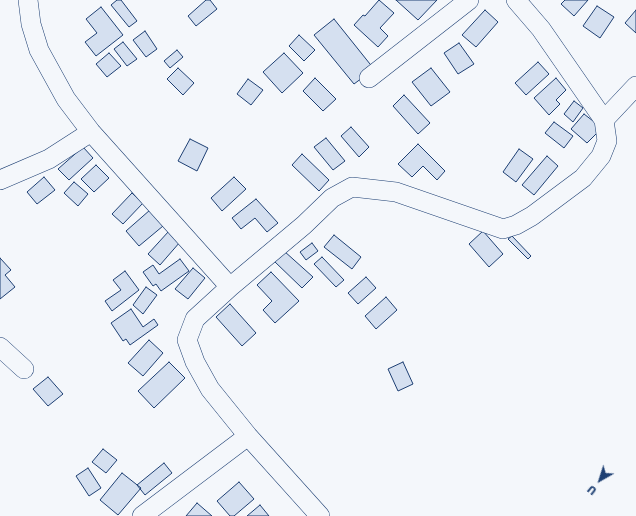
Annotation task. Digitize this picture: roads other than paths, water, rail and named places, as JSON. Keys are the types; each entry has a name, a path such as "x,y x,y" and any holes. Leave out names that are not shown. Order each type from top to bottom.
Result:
{"street":[{"path":"28,0 31,24 39,50 66,99 91,132 230,287"},
{"path":"369,78 469,0"},
{"path":"320,516 248,436 210,389 195,362 187,340 195,320 230,287 304,225 332,198 352,187 396,192 452,210 503,229 516,225 562,196 583,178 601,156 606,141 604,120 541,29 516,0"},
{"path":"604,120 636,86"},
{"path":"0,180 49,159 91,132"},
{"path":"0,347 24,369"},
{"path":"142,516 248,436"}]}
